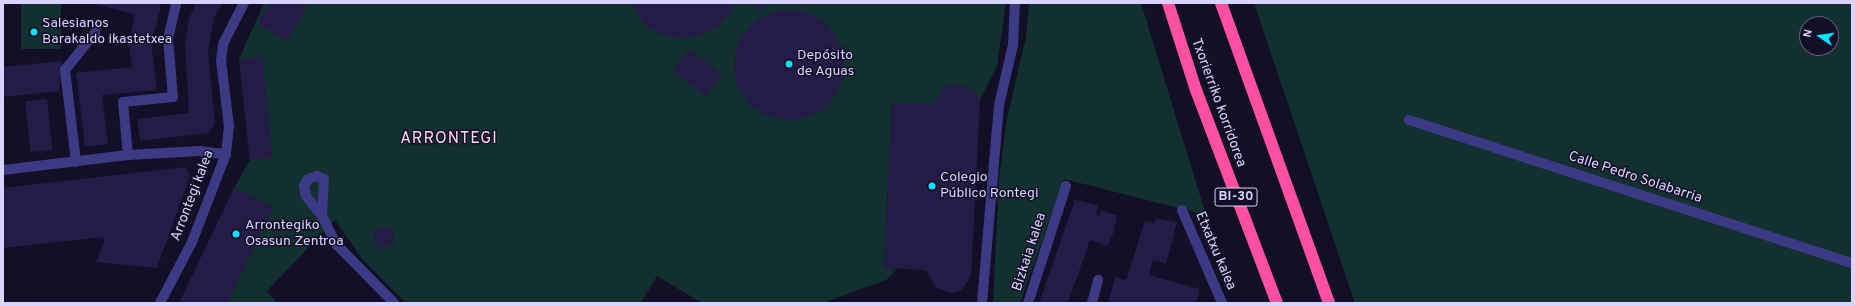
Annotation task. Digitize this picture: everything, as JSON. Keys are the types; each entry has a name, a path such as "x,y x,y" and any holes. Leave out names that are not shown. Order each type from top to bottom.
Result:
{"highway":[{"name":"Txorierriko korridorea","path":"1168,3 1196,90 1277,303"},
{"path":"1221,3 1329,303"}],"street":[{"path":"128,156 123,102 173,97 168,39 176,3"},
{"name":"Arrontegi kalea","path":"160,303 192,242 226,154 230,126 223,50 229,29 244,3"},
{"path":"982,303 1000,105 1013,45 1015,3"},
{"path":"76,162 65,70 95,33"},
{"name":"Calle Pedro Solabarria","path":"1409,120 1852,263"},
{"path":"3,170 128,156 200,151 226,154"},
{"name":"Bizkaia kalea","path":"1028,303 1066,186"},
{"name":"Etxatxu kalea","path":"1182,210 1222,303"},
{"path":"322,216 337,245 394,303"},
{"path":"1092,303 1098,280"}],"green space":[{"path":"21,3 61,3 61,49 21,49"},
{"path":"264,3 1006,3 997,66 980,100 973,90 952,84 942,90 935,104 892,104 884,267 897,269 886,280 823,303 702,303 657,276 641,303 406,303 362,259 335,220 267,291 277,303 227,303 273,207 234,188 250,160 239,59"},
{"path":"1029,3 1141,3 1206,215 1064,179 1020,303 993,303 999,178 1007,118 1026,37"},
{"path":"1254,3 1852,3 1852,303 1355,303"}],"building":[{"path":"89,3 160,3 161,7 151,42 157,90 102,95 108,144 85,147 76,73 132,67 129,45 135,14"},
{"path":"196,3 223,3 214,17 208,52 215,124 208,133 140,141 137,119 189,113 185,42 189,19"},
{"path":"270,3 308,5 287,41 258,24"},
{"path":"631,3 736,3 729,15 716,28 699,36 681,39 663,35 646,26"},
{"path":"752,3 766,3 761,10"},
{"name":"Depósito de Aguas","path":"789,10 810,14 820,19 828,26 835,34 840,44 844,65 840,86 835,96 828,104 820,111 810,116 789,120 768,116 758,111 750,104 743,96 738,86 734,65 738,44 743,34 750,26 758,19 768,14"},
{"path":"689,49 722,75 705,96 672,70"},
{"path":"262,57 273,157 250,160 239,59"},
{"path":"62,61 59,91 3,97 3,67"},
{"name":"Colegio Público Rontegi","path":"952,84 973,90 980,100 971,277 961,290 952,293 936,288 926,270 884,268 892,104 935,104 942,90"},
{"path":"47,99 52,150 30,152 25,101"},
{"path":"186,167 190,176 157,268 96,262 104,243 103,237 3,248 3,188"},
{"name":"Arrontegiko Osasun Zentroa","path":"234,188 273,207 227,303 179,303"},
{"path":"1075,200 1098,205 1096,215 1100,216 1101,211 1117,215 1114,231 1108,246 1090,240 1068,303 1039,303"},
{"path":"1156,218 1177,222 1166,264 1153,260 1149,275 1200,289 1196,303 1108,303 1115,277 1126,280 1145,221 1154,223"},
{"path":"393,228 394,246 375,247 374,229"}],"place":[{"name":"Salesianos Barakaldo ikastetxea","path":"34,32"},
{"name":"Depósito de Aguas","path":"789,64"},
{"name":"Colegio Público Rontegi","path":"932,186"},
{"name":"Arrontegiko Osasun Zentroa","path":"236,234"}],"district":[{"name":"ARRONTEGI","path":"449,139"}]}
